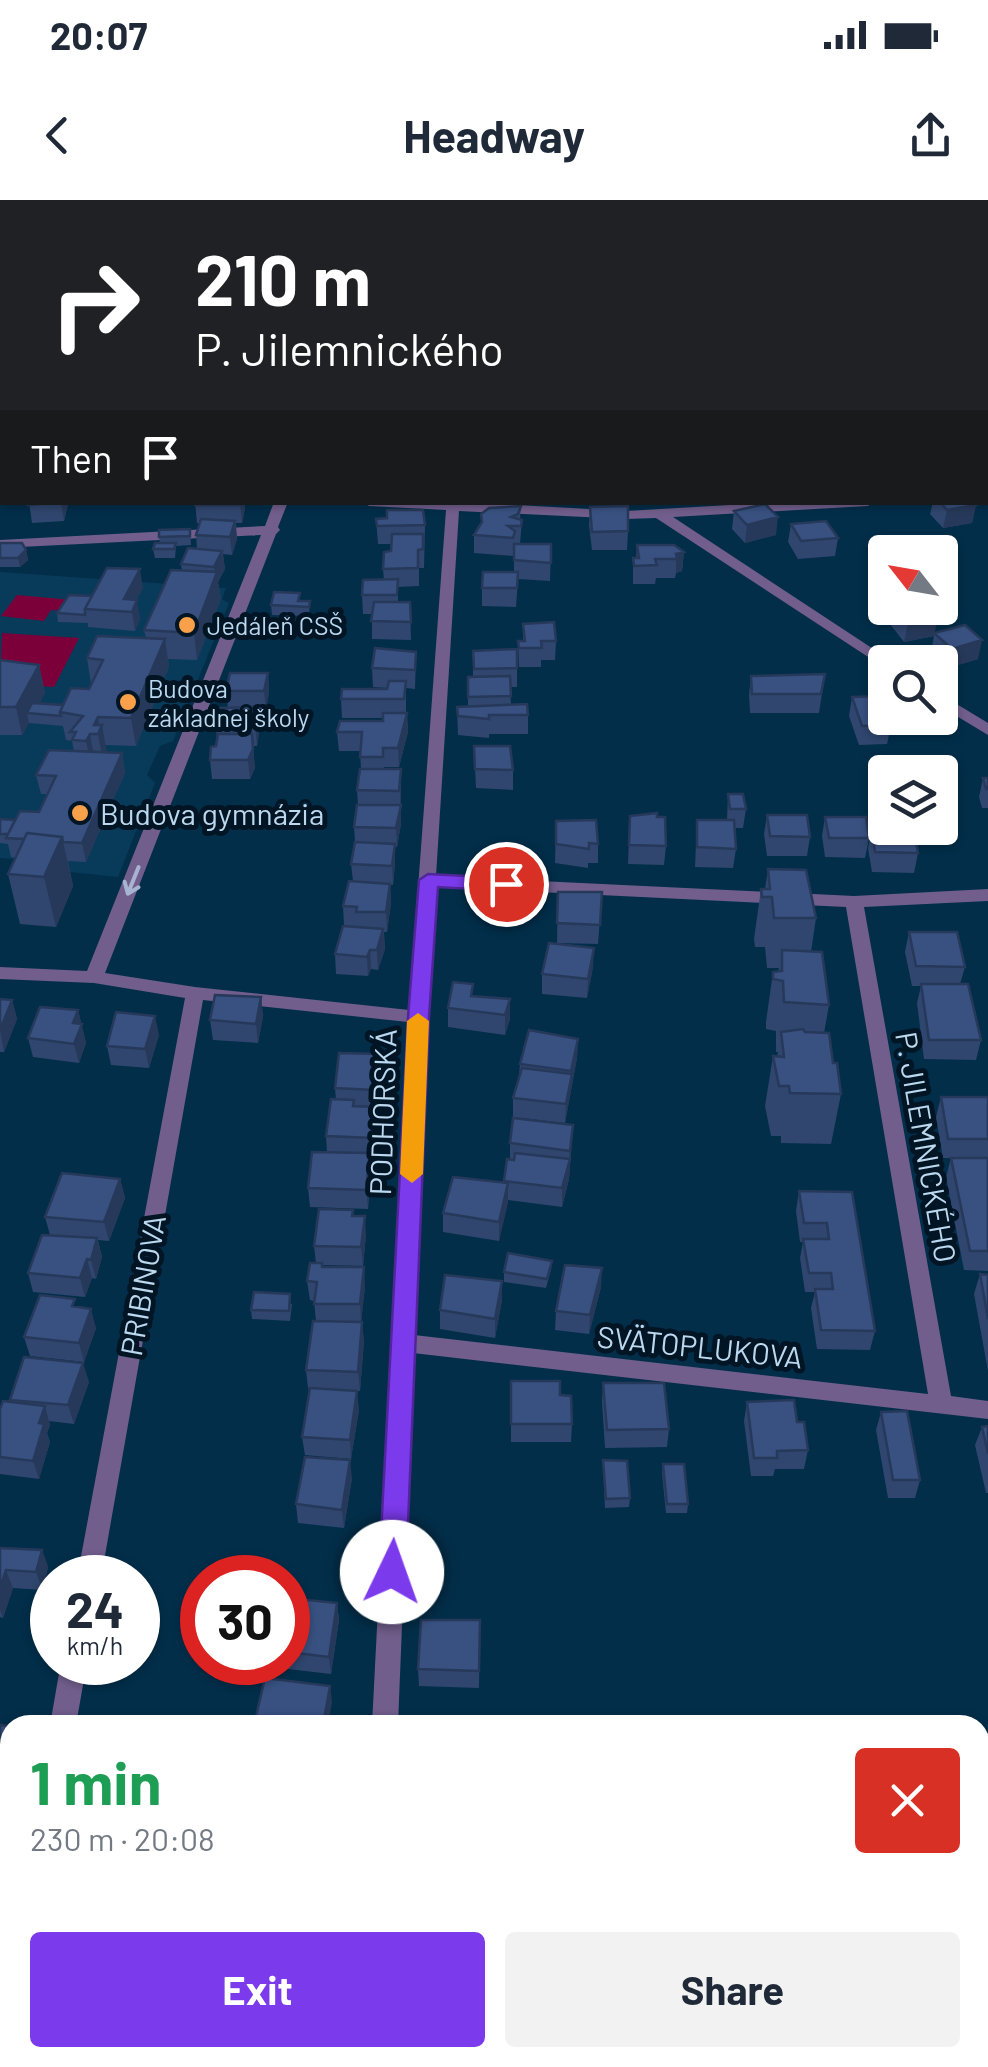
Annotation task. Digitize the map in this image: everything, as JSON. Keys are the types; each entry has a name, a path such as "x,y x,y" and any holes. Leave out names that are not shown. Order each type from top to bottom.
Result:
{"street":[{"path":"94,977 280,505"},
{"path":"453,505 654,509 776,505"},
{"name":"PODHORSKÁ","path":"385,1715 418,1017 453,505"},
{"path":"654,509 868,652"},
{"path":"0,544 273,530"},
{"path":"958,711 988,730"},
{"path":"428,880 854,902 988,895"},
{"name":"P. JILEMNICKÉHO","path":"854,902 941,1404"},
{"path":"0,972 94,977 194,993 418,1017"},
{"name":"PRIBINOVA","path":"93,1555 194,993"},
{"name":"SVÄTOPLUKOVA","path":"404,1343 988,1410"},
{"path":"64,1715 70,1685"}],"shaded area":[{"path":"0,572 226,588 222,599 229,603 173,741 160,746 147,775 155,783 118,877 22,867 14,859 0,858"},
{"path":"17,595 72,600 65,611 51,610 44,621 1,616"},
{"path":"2,633 79,638 54,687 0,684"}],"building":[{"path":"766,505 778,517 747,525 734,511"},
{"path":"943,505 976,505 947,510"},
{"path":"521,506 518,514 511,517 522,520 521,526 508,526 515,531 513,538 474,535 482,522 481,514 489,508"},
{"path":"628,506 628,531 592,532 590,507"},
{"path":"387,510 423,510 425,525 377,526 376,519 387,518"},
{"path":"201,519 235,521 230,537 196,535"},
{"path":"826,521 838,538 801,541 791,524"},
{"path":"190,529 190,536 159,537 159,530"},
{"path":"392,534 423,534 418,568 383,569 384,552 391,551"},
{"path":"0,543 22,543 26,550 18,558 0,558"},
{"path":"155,543 176,543 174,549 153,549"},
{"path":"514,544 551,544 551,563 514,560"},
{"path":"637,545 674,545 684,552 676,554 677,559 655,559 657,565 634,566 633,558 639,558"},
{"path":"188,548 222,551 214,567 181,564"},
{"path":"107,568 140,569 124,599 137,600 132,612 85,609"},
{"path":"171,570 217,572 194,633 144,630"},
{"path":"483,572 518,572 517,588 482,588"},
{"path":"398,579 397,595 362,595 363,580"},
{"path":"274,592 300,593 298,601 310,601 309,607 271,605"},
{"path":"69,595 92,596 85,615 57,613"},
{"path":"374,602 410,602 411,622 371,621"},
{"path":"554,622 556,641 541,641 542,648 519,648 518,641 525,641 523,624"},
{"path":"965,625 982,640 958,647 948,645 934,633"},
{"path":"97,636 165,639 131,718 98,717 94,725 102,725 98,734 90,734 86,741 72,740 76,732 70,732 83,716 60,712 71,688 89,689 103,660 87,658"},
{"path":"375,648 416,652 415,670 372,668"},
{"path":"517,649 517,668 474,669 473,651"},
{"path":"0,660 39,665 16,707 0,707"},
{"path":"230,673 268,673 264,691 226,691"},
{"path":"825,674 821,694 752,694 751,676"},
{"path":"510,676 511,696 468,697 468,677"},
{"path":"389,681 406,681 404,699 341,699 342,689 387,689"},
{"path":"868,696 868,726 862,726 852,697"},
{"path":"32,703 63,705 61,716 27,713"},
{"path":"527,704 528,715 489,715 489,719 458,716 457,707"},
{"path":"258,707 255,726 216,727 220,708"},
{"path":"383,713 407,713 398,748 383,748 383,757 360,757 362,732 337,732 340,721 383,721"},
{"path":"218,734 252,734 253,749 248,760 210,760"},
{"path":"474,746 510,746 513,770 475,769"},
{"path":"49,750 122,753 82,843 27,833 24,839 6,838 20,811 39,812 56,776 36,775"},
{"path":"360,769 401,769 399,791 357,790"},
{"path":"728,794 743,794 746,809 730,809"},
{"path":"357,805 401,805 396,828 354,827"},
{"path":"657,813 657,817 665,817 666,846 629,845 630,816"},
{"path":"767,815 807,815 810,837 770,836"},
{"path":"825,817 866,817 868,838 829,838"},
{"path":"0,819 15,820 8,834 0,834"},
{"path":"596,820 598,844 589,843 589,849 556,844 556,821"},
{"path":"697,820 734,820 736,849 697,847"},
{"path":"27,833 62,837 44,877 8,874"},
{"path":"355,842 395,844 392,866 351,864"},
{"path":"874,845 917,845 918,853 875,852"},
{"path":"768,869 806,870 816,918 774,918 772,897 762,897 761,889 770,889"},
{"path":"349,881 390,884 386,912 356,912 357,907 343,906"},
{"path":"558,892 602,892 600,925 557,923"},
{"path":"343,926 383,929 377,950 370,950 367,957 335,954"},
{"path":"909,932 957,932 965,967 916,966"},
{"path":"549,943 594,948 588,979 542,974"},
{"path":"782,950 822,952 829,1005 784,1002 783,981 773,979 773,972 782,971"},
{"path":"453,982 473,984 471,996 510,999 505,1015 448,1008"},
{"path":"921,984 968,984 981,1040 929,1040"},
{"path":"215,995 261,997 256,1024 210,1020"},
{"path":"0,999 12,1000 0,1030"},
{"path":"40,1007 78,1010 73,1023 82,1024 74,1044 28,1038"},
{"path":"116,1012 155,1016 145,1049 107,1046"},
{"path":"803,1029 829,1033 841,1094 790,1093 789,1086 779,1086 773,1056 784,1057 781,1032"},
{"path":"529,1030 578,1039 571,1071 520,1064"},
{"path":"339,1053 378,1054 374,1090 335,1088"},
{"path":"522,1068 572,1074 566,1104 513,1098"},
{"path":"941,1097 988,1097 988,1139 948,1139"},
{"path":"331,1099 354,1100 353,1106 377,1107 374,1138 326,1136"},
{"path":"513,1118 573,1125 570,1151 510,1143"},
{"path":"312,1152 370,1153 366,1190 308,1188"},
{"path":"515,1153 570,1159 562,1188 504,1181 507,1159 514,1160"},
{"path":"951,1158 988,1158 988,1251 970,1251"},
{"path":"62,1173 120,1179 104,1222 45,1217"},
{"path":"453,1177 508,1183 499,1222 443,1213"},
{"path":"799,1191 852,1192 875,1331 821,1330 815,1289 833,1289 831,1273 809,1273 803,1239 829,1239 827,1223 804,1223"},
{"path":"319,1209 353,1210 352,1216 365,1216 361,1247 314,1246"},
{"path":"42,1235 97,1238 91,1260 87,1259 80,1278 28,1273"},
{"path":"508,1253 552,1261 547,1279 504,1272"},
{"path":"310,1263 322,1263 322,1267 364,1267 360,1304 314,1304 317,1282 307,1281"},
{"path":"565,1265 602,1268 590,1315 556,1311"},
{"path":"980,1274 988,1275 988,1319"},
{"path":"445,1275 502,1281 495,1319 440,1310"},
{"path":"254,1292 290,1294 289,1311 251,1310"},
{"path":"40,1295 75,1299 72,1306 91,1309 79,1343 24,1337"},
{"path":"313,1321 362,1322 358,1372 306,1370"},
{"path":"24,1357 83,1363 68,1405 10,1400"},
{"path":"511,1381 560,1381 560,1395 571,1396 572,1424 511,1424"},
{"path":"603,1383 664,1383 669,1429 607,1430"},
{"path":"310,1388 357,1391 350,1440 302,1437"},
{"path":"794,1400 797,1422 804,1422 808,1450 777,1451 777,1458 754,1458 747,1402"},
{"path":"3,1401 45,1406 33,1461 0,1457"},
{"path":"907,1411 920,1480 893,1480 881,1412"},
{"path":"988,1426 988,1454 982,1427"},
{"path":"305,1457 350,1460 342,1510 296,1504"},
{"path":"603,1460 627,1461 630,1498 606,1499"},
{"path":"663,1464 684,1464 688,1504 667,1504"},
{"path":"0,1548 42,1550 41,1555 30,1555 30,1572 6,1570 0,1588"},
{"path":"310,1600 337,1603 329,1657 310,1655"},
{"path":"421,1620 480,1620 479,1671 418,1669"},
{"path":"310,1684 330,1686 325,1715 256,1715 263,1685"}],"slow traffic":[{"path":"412,1174 418,1021"}],"place":[{"name":"Jedáleň CSŠ","path":"187,625"},
{"name":"Budova základnej školy","path":"128,702"},
{"name":"Budova gymnázia","path":"80,813"}],"route":[{"path":"392,1572 428,880 506,884"}]}
